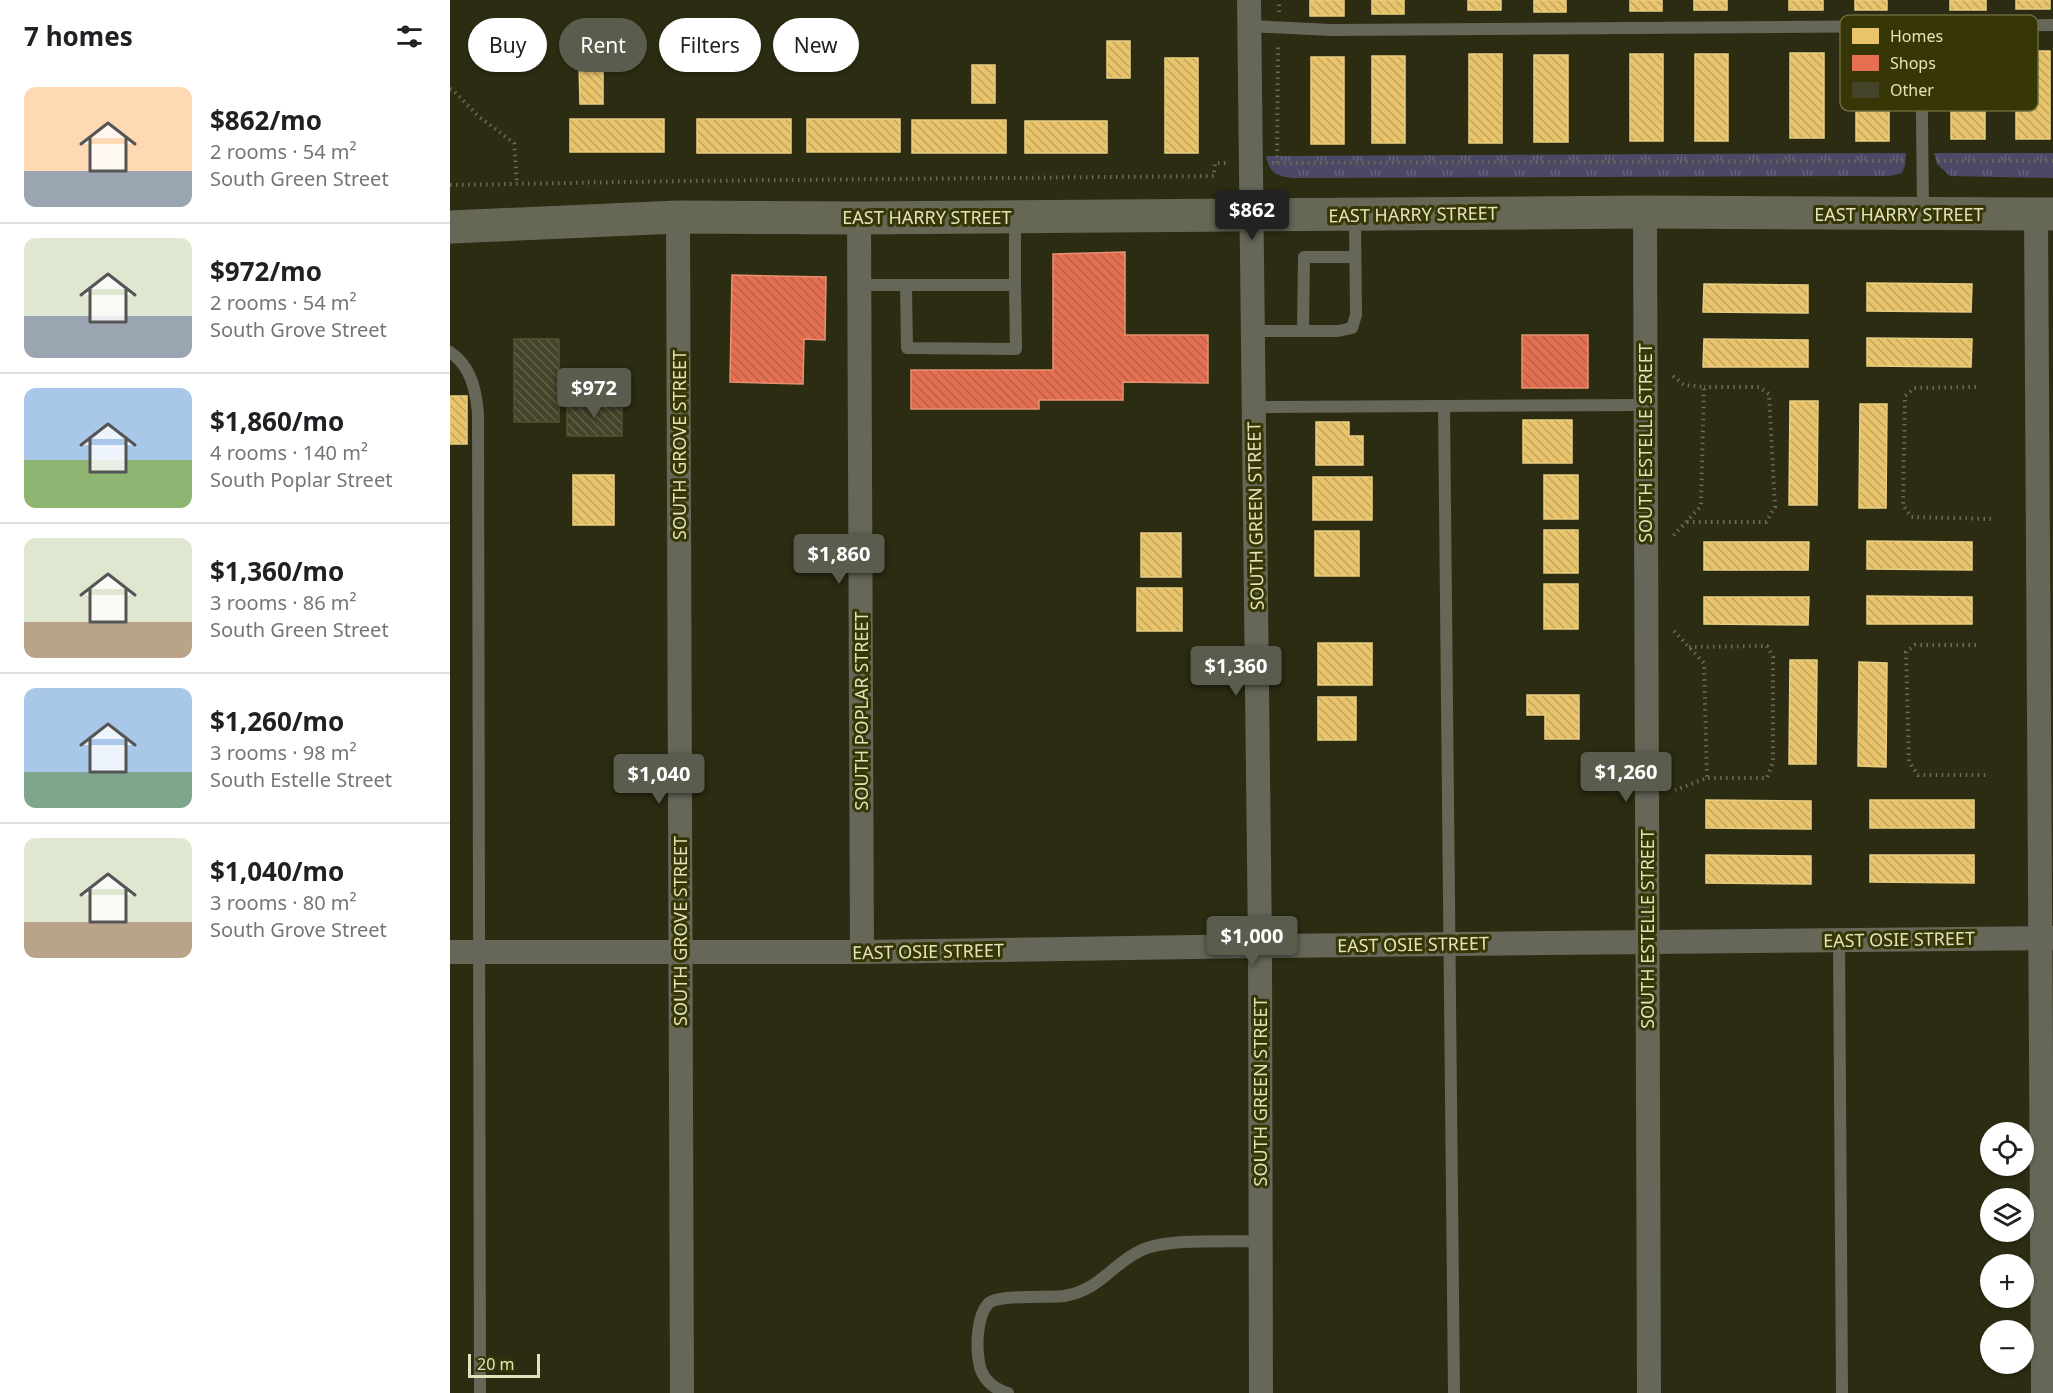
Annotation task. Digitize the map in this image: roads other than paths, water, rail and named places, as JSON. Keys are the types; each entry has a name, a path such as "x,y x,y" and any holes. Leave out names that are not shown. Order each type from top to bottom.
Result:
{"main road":[{"name":"EAST HARRY STREET","path":"450,227 678,217 859,218 1645,212 2044,214"}],"street":[{"name":"SOUTH GREEN STREET","path":"1249,0 1260,946 1261,1393"},
{"name":"SOUTH ESTELLE STREET","path":"1645,212 1649,1393"},
{"path":"2043,1393 2047,938 2044,214"},
{"name":"SOUTH GROVE STREET","path":"678,217 681,1393"},
{"name":"SOUTH POPLAR STREET","path":"859,218 862,952"},
{"name":"EAST OSIE STREET","path":"450,952 862,952 2047,938"}],"lane":[{"path":"2038,25 2053,25"},
{"path":"1249,26 1331,30 1840,27"},
{"path":"1922,111 1923,214"},
{"path":"1252,331 1338,331 1352,328 1356,315 1354,215"},
{"path":"906,285 907,348 1016,350 1015,217"},
{"path":"1303,331 1304,257 1354,257"},
{"path":"859,285 1016,285"},
{"path":"450,352 461,359 475,388 478,414 480,1393"},
{"path":"1253,407 1645,405"},
{"path":"1444,406 1454,1393"},
{"path":"1839,940 1842,1393"},
{"path":"1008,1393 990,1384 982,1373 979,1361 982,1318 988,1303 998,1298 1049,1298 1076,1294 1098,1283 1126,1259 1141,1250 1159,1244 1260,1241"}]}
